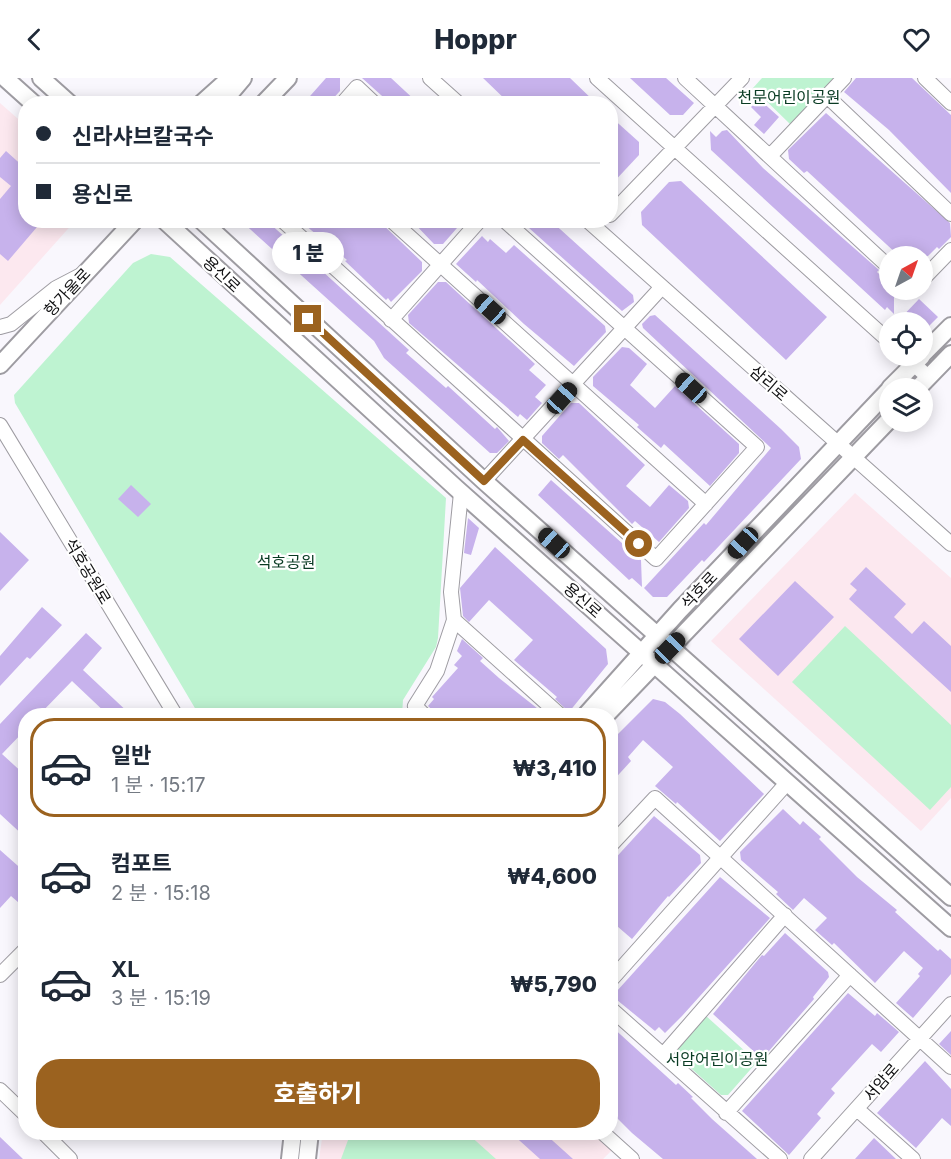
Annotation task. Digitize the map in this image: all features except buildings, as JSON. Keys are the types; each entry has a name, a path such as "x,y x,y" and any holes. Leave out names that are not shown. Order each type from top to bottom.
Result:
{"main road":[{"path":"5,78 25,96"},
{"path":"41,78 61,96"},
{"path":"210,96 230,78"},
{"path":"228,96 243,78"},
{"path":"271,96 288,78"},
{"name":"항가울로","path":"0,366 83,273 127,228"},
{"name":"용신로","path":"173,228 461,492 951,928"},
{"name":"용신로","path":"209,228 484,481 951,897"},
{"name":"석호로","path":"933,342 951,326"},
{"path":"928,378 951,354"},
{"name":"석호로","path":"899,378 909,366"},
{"name":"석호로","path":"611,708 648,658 657,636 879,400"},
{"name":"석호로","path":"594,708 648,658 670,648 879,431"},
{"path":"290,1159 292,1140"},
{"path":"307,1159 309,1140"}],"street":[{"path":"430,78 450,96"},
{"path":"597,78 617,96"},
{"path":"685,78 879,258"},
{"path":"618,206 742,78"},
{"path":"770,156 844,78"},
{"path":"925,78 951,103"},
{"path":"349,96 357,87 367,96"},
{"path":"827,96 951,214"},
{"path":"618,97 879,332"},
{"path":"291,228 656,559 757,447 513,228"},
{"path":"400,228 706,504"},
{"path":"391,320 473,228"},
{"name":"삼리로","path":"601,228 661,288 951,544"},
{"path":"933,269 951,250"},
{"path":"0,327 11,324 56,288 83,273"},
{"path":"484,481 661,288"},
{"name":"석호공원로","path":"0,425 171,708"},
{"path":"421,708 437,671 454,620 451,592 461,492"},
{"path":"454,620 552,708"},
{"path":"618,972 787,783"},
{"path":"618,837 655,798 951,1067"},
{"path":"663,1054 785,915"},
{"path":"0,975 18,957"},
{"path":"726,1113 850,975"},
{"name":"서암로","path":"811,1159 951,1004"},
{"path":"618,1015 780,1159"},
{"path":"0,1090 18,1107"},
{"path":"857,1108 913,1159"},
{"path":"51,1140 70,1159"},
{"path":"610,1140 627,1157"}],"shaded area":[{"path":"0,103 18,119 18,228 69,228 0,305"},
{"path":"855,493 951,578 951,798 921,831 711,641"},
{"path":"322,1140 600,1140 612,1150 603,1159 319,1159"}],"green space":[{"name":"천문어린이공원","path":"762,78 834,78 790,124 753,88"},
{"name":"석호공원","path":"151,254 170,257 446,498 438,638 436,647 403,700 402,708 195,708 15,403 14,395 133,263"},
{"path":"845,626 951,725 951,787 930,810 792,682"},
{"name":"서암어린이공원","path":"705,1015 757,1062 728,1095 721,1095 676,1055 676,1048"},
{"path":"348,1140 475,1140 496,1159 341,1159"}],"route":[{"path":"308,319 484,481 523,440 639,544"}]}
